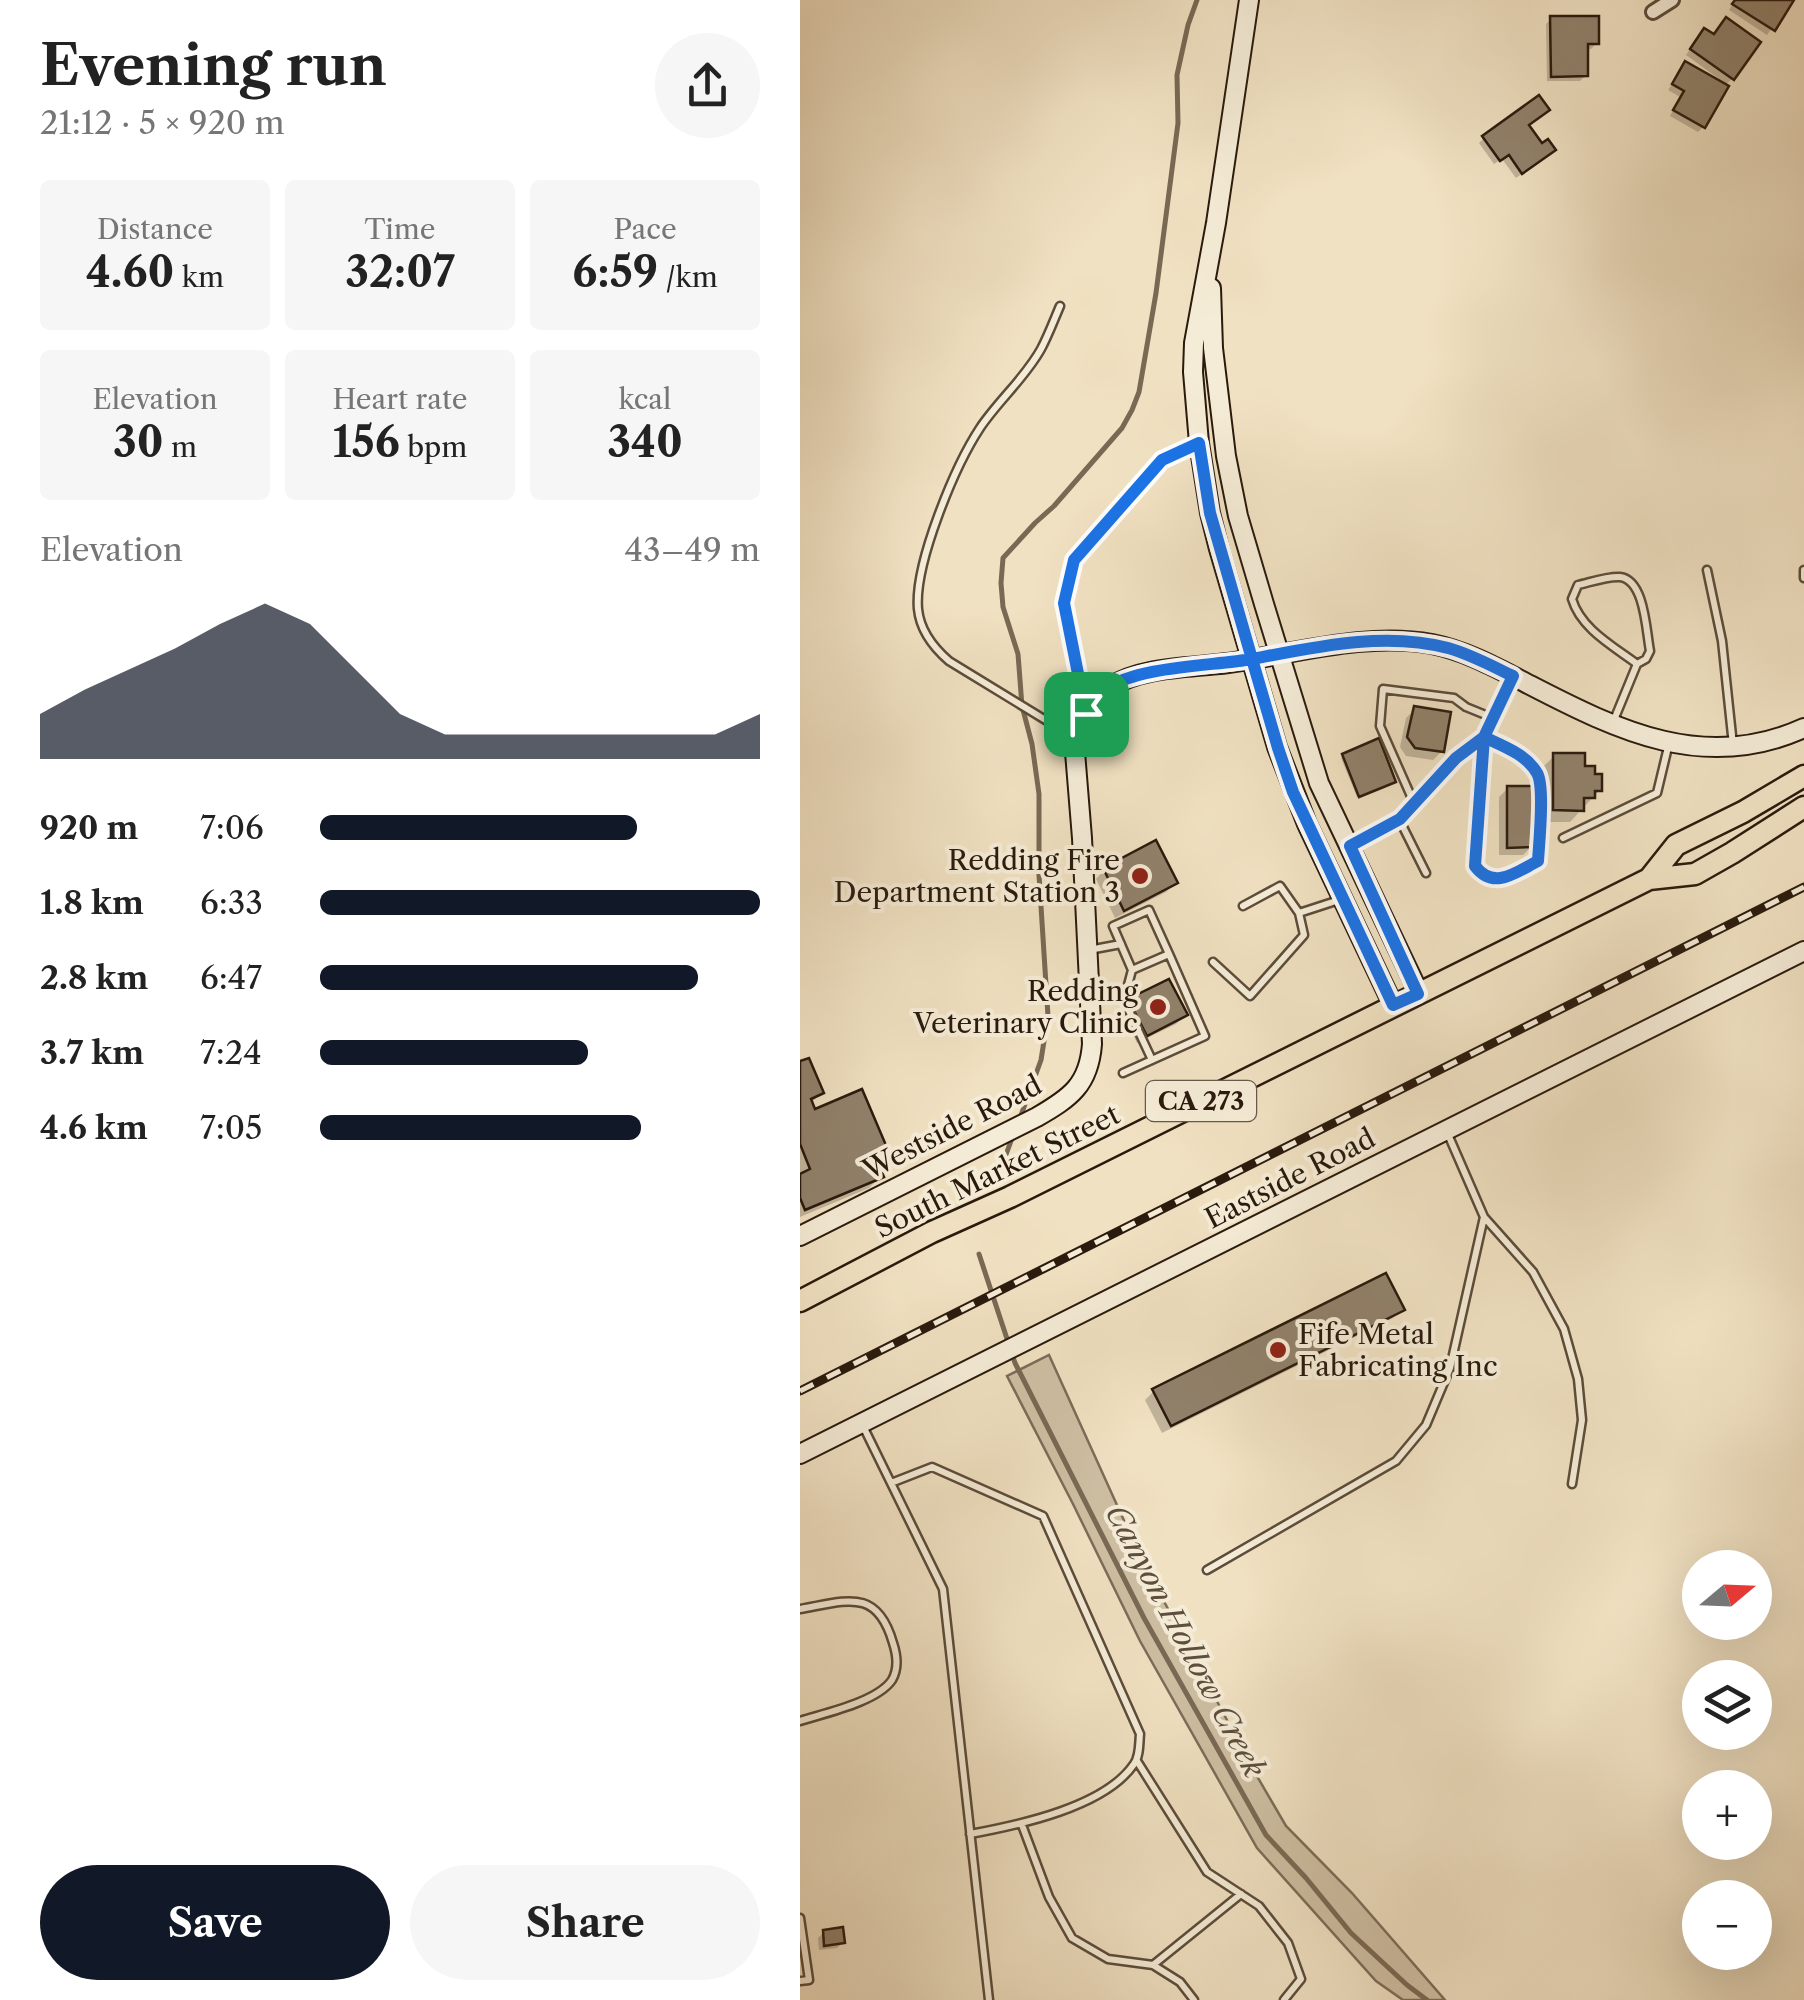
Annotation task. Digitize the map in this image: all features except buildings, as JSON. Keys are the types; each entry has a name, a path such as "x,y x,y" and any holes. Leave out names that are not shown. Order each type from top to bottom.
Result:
{"main road":[{"path":"1249,0 1194,343 1199,443 1210,513 1293,792 1393,1005"},
{"path":"1211,252 1213,348 1226,456 1238,516 1319,783 1418,994"},
{"path":"1088,950 1076,739 1086,714 1107,689 1150,673 1368,642 1417,642 1461,652 1612,726 1670,742 1734,746 1772,740 1804,728"},
{"name":"South Market Street","path":"1650,878 1676,845 1804,776"},
{"name":"South Market Street","path":"800,1301 1650,878 1694,874 1804,806"},
{"name":"Westside Road","path":"800,1236 1036,1117 1074,1092 1089,1067 1091,1052 1088,950"},
{"name":"Eastside Road","path":"800,1454 1804,951"}],"street":[{"path":"1652,12 1672,0"}],"lane":[{"path":"1060,306 1040,351 979,429 949,487 931,538 918,591 918,613 936,649 949,661 1076,739"},
{"path":"1086,714 1064,603 1074,560 1162,460 1199,443"},
{"path":"1707,570 1722,641 1734,746"},
{"path":"1804,570 1804,578"},
{"path":"1612,726 1637,664 1646,659 1650,650 1639,591 1630,581 1619,577 1578,585 1572,599 1576,611 1597,634 1637,664"},
{"path":"1484,737 1514,750 1538,774 1540,789 1538,861 1493,879 1483,877 1475,866 1484,737 1513,676"},
{"path":"1414,803 1380,726 1383,690 1454,698 1493,718"},
{"path":"1350,846 1400,819 1456,758 1484,737"},
{"path":"1563,838 1657,793 1670,742"},
{"path":"1400,819 1426,873"},
{"path":"1213,962 1250,996 1304,935 1299,913 1280,886 1243,906"},
{"path":"1299,913 1344,899"},
{"path":"1123,1073 1152,1060 1205,1036 1149,910 1113,926 1132,970 1124,1000 1152,1060"},
{"path":"1088,950 1121,944"},
{"path":"1132,970 1169,954"},
{"path":"1446,1131 1484,1217 1533,1272 1564,1328 1578,1380 1582,1420 1572,1484"},
{"path":"1206,1570 1396,1461 1426,1425 1450,1368 1484,1217"},
{"path":"861,1423 943,1589 989,2000"},
{"path":"890,1483 932,1466 1043,1516 1140,1734 1137,1762 1114,1786 1064,1811 1022,1825 970,1834"},
{"path":"800,1609 852,1600 874,1606 889,1627 898,1658 892,1680 872,1697 800,1720"},
{"path":"1137,1762 1207,1872 1259,1906 1288,1942 1301,1979 1284,2000"},
{"path":"1022,1825 1049,1897 1072,1938 1108,1959 1153,1965 1180,1982 1194,2000"},
{"path":"1153,1965 1241,1894"},
{"path":"800,1918 809,1980 800,1981"}],"shaded area":[{"path":"1049,1355 1141,1558 1286,1826 1352,1893 1445,2000 1403,2000 1376,1981 1257,1848 1140,1641 1007,1376"}],"waterway":[{"path":"1020,1118 1041,1060 1048,1016 1039,875 1039,794 1022,706 1018,654 1003,607 1003,558 1122,428 1139,392 1178,123 1177,75 1197,0"},
{"name":"Canyon Hollow Creek","path":"1001,1168 1014,1133"},
{"name":"Canyon Hollow Creek","path":"979,1254 1015,1363 1144,1618 1266,1835 1351,1933 1427,2000"}],"railway":[{"path":"800,1391 1804,887"}],"place":[{"name":"Redding Fire Department Station 3","path":"1140,876"},
{"name":"Redding Veterinary Clinic","path":"1158,1007"},
{"name":"Fife Metal Fabricating Inc","path":"1278,1350"}],"route":[{"path":"1086,714 1064,603 1074,560 1162,460 1199,443 1210,513 1252,659 1315,647 1417,642 1461,652 1513,676 1484,737 1475,866 1483,877 1493,879 1538,861 1538,774 1514,750 1484,737 1456,758 1400,819 1350,846 1418,994 1393,1005 1293,792 1252,659 1134,678 1107,689 1086,714"}]}
